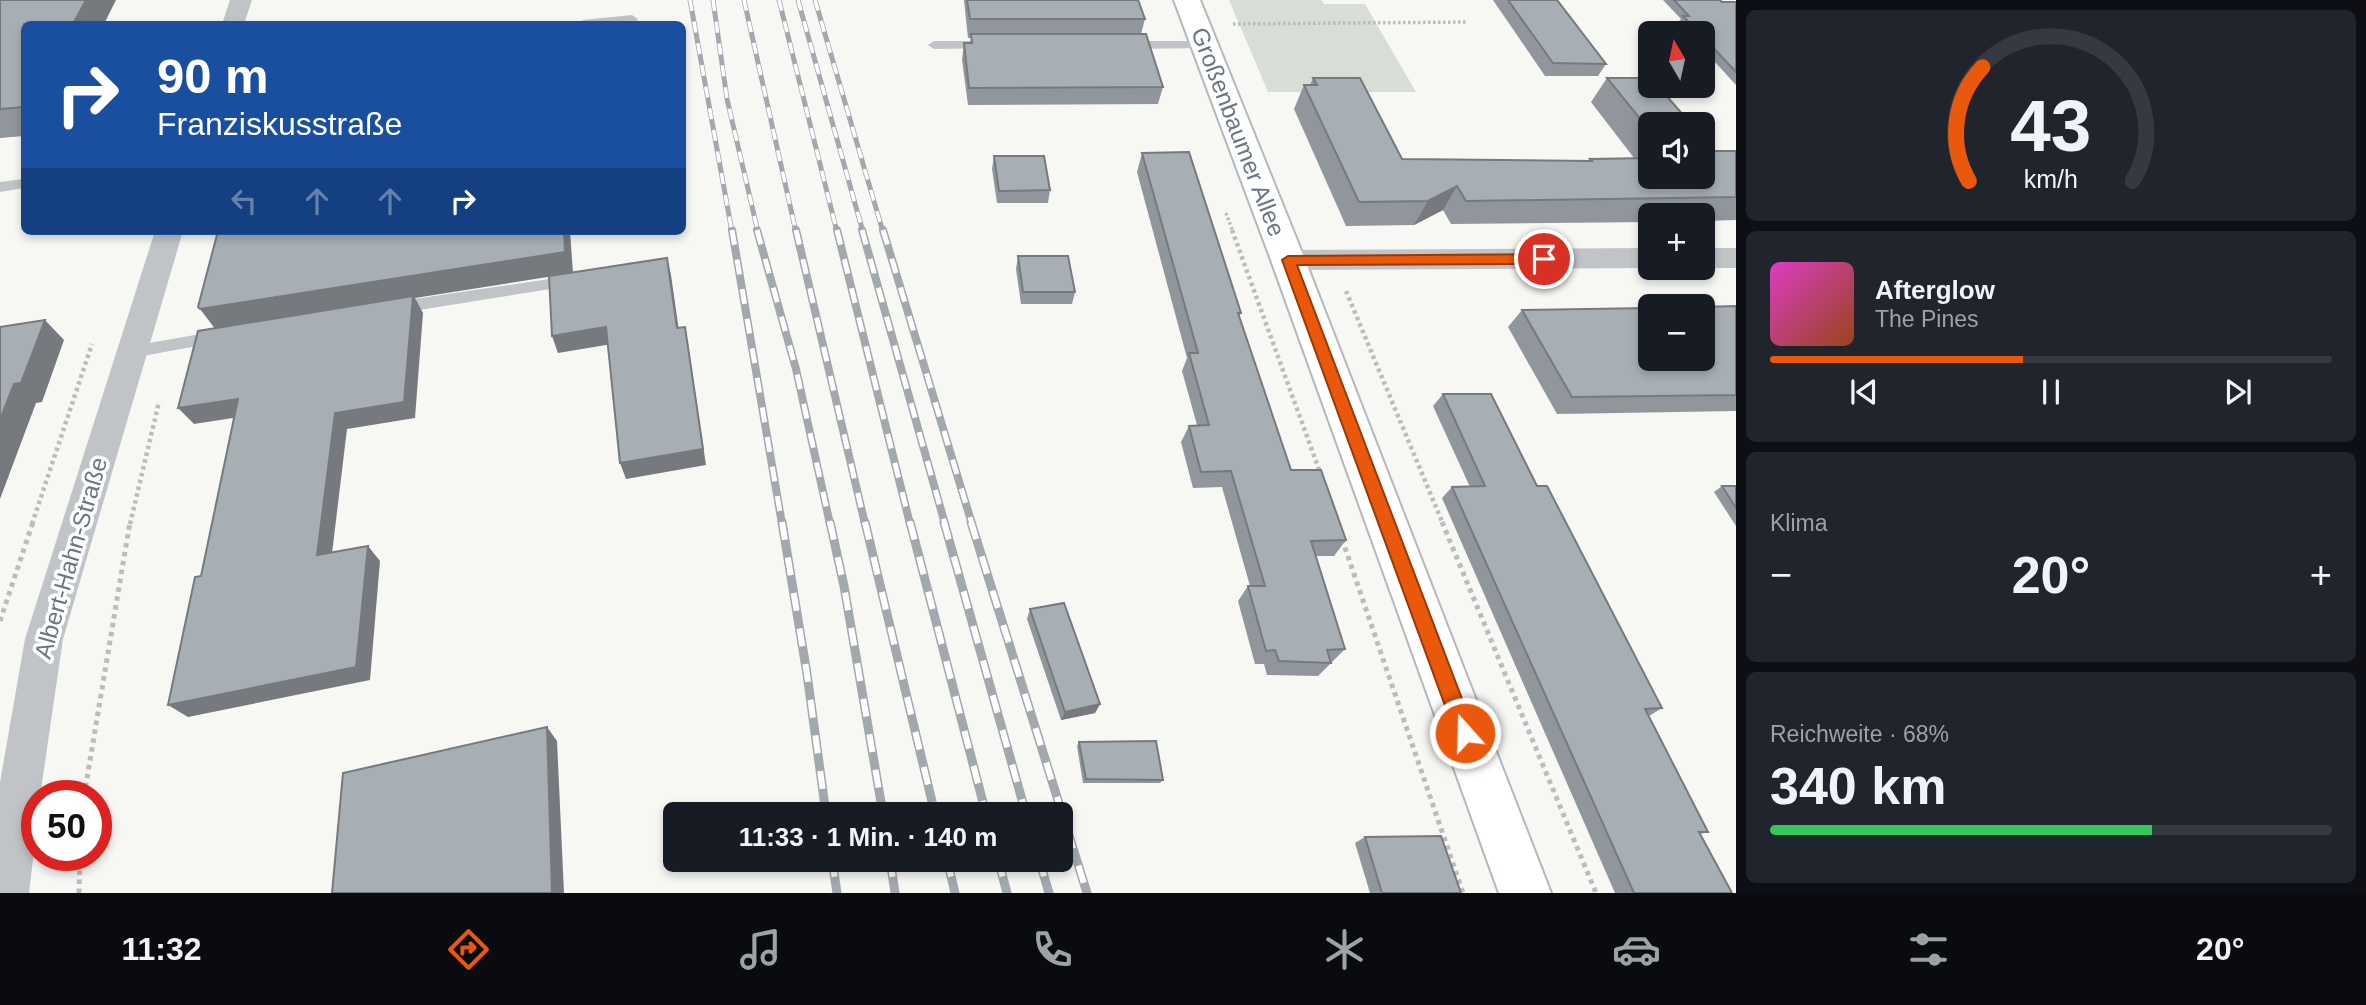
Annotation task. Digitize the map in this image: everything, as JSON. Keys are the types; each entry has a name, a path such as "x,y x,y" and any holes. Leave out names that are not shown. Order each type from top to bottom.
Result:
{"main road":[{"name":"Großenbaumer Allee","path":"1186,0 1288,260 1525,893"}],"street":[{"path":"234,21 241,0"},
{"name":"Albert-Hahn-Straße","path":"7,893 24,757 44,639 168,235"},
{"path":"1715,258 1736,257"},
{"path":"1288,260 1638,258"}],"lane":[{"path":"612,21 632,19"},
{"path":"934,45 999,45"},
{"path":"1111,45 1204,45"},
{"path":"0,187 21,184"},
{"path":"379,311 583,279"},
{"path":"132,352 228,336"}],"path":[{"path":"1227,13 1237,36"},
{"path":"1232,24 1467,22"},
{"path":"1225,210 1322,478"},
{"path":"1332,260 1596,893"},
{"path":"0,621 96,332"},
{"path":"87,780 122,553 173,345"},
{"path":"1339,531 1463,893"},
{"path":"79,893 80,871"}],"shaded area":[{"path":"1229,0 1321,0 1324,4 1365,4 1416,92 1268,92"}],"building":[{"path":"0,0 86,0 75,21 21,21 21,107 0,109"},
{"path":"967,0 1138,0 1145,19 970,19"},
{"path":"1508,0 1557,0 1606,64 1553,63"},
{"path":"1674,0 1736,2 1736,72 1715,50 1715,21 1688,21 1683,16 1689,16"},
{"path":"971,34 1146,34 1163,87 969,88 964,43 972,43"},
{"path":"1313,78 1360,78 1402,159 1592,161 1590,159 1638,158 1638,189 1715,189 1715,151 1736,151 1736,197 1466,201 1457,186 1428,201 1359,202 1304,85 1317,85"},
{"path":"1607,78 1638,78 1638,98 1668,98 1681,112 1638,112 1638,116"},
{"path":"1189,152 1241,313 1238,313 1291,470 1321,470 1346,540 1311,541 1345,649 1327,650 1331,663 1279,661 1275,650 1266,651 1248,586 1265,586 1231,471 1201,472 1189,426 1209,425 1189,353 1198,353 1142,153"},
{"path":"994,156 1044,156 1050,190 999,191"},
{"path":"217,235 564,235 565,252 200,309 198,307"},
{"path":"1018,256 1068,256 1075,292 1023,292"},
{"path":"667,258 677,328 685,327 703,449 620,463 606,327 552,336 549,276"},
{"path":"413,296 404,402 335,413 317,555 368,546 356,667 168,705 195,577 201,576 238,399 178,408 198,331"},
{"path":"1736,306 1736,395 1572,397 1522,310 1638,308 1638,371 1715,371 1715,307"},
{"path":"45,320 21,383 14,384 0,420 0,327"},
{"path":"1443,394 1491,394 1537,486 1547,486 1662,708 1645,709 1708,832 1699,832 1732,893 1634,893 1452,487 1485,486"},
{"path":"1722,486 1736,486 1736,508"},
{"path":"1064,603 1100,704 1065,712 1030,609"},
{"path":"547,727 552,893 332,893 343,773"},
{"path":"1156,741 1163,780 1086,779 1079,742"},
{"path":"1441,836 1461,893 1382,893 1365,837"}],"railway":[{"path":"690,0 732,232"},
{"path":"713,0 727,99 758,232"},
{"path":"744,0 796,232"},
{"path":"779,0 837,232"},
{"path":"798,0 863,232"},
{"path":"815,0 883,232"},
{"path":"732,230 782,524"},
{"path":"757,230 796,369 830,524"},
{"path":"796,230 865,524"},
{"path":"837,230 910,524"},
{"path":"862,230 945,524"},
{"path":"883,230 972,524"},
{"path":"782,522 824,802"},
{"path":"830,522 844,586 881,802"},
{"path":"865,522 932,802"},
{"path":"910,522 983,802"},
{"path":"944,522 1023,802"},
{"path":"971,522 1087,893"},
{"path":"834,872 837,893"},
{"path":"892,872 895,893"},
{"path":"950,872 955,893"},
{"path":"1001,872 1007,893"},
{"path":"1043,872 1049,893"}],"route":[{"path":"1465,733 1288,260 1544,259"}]}
